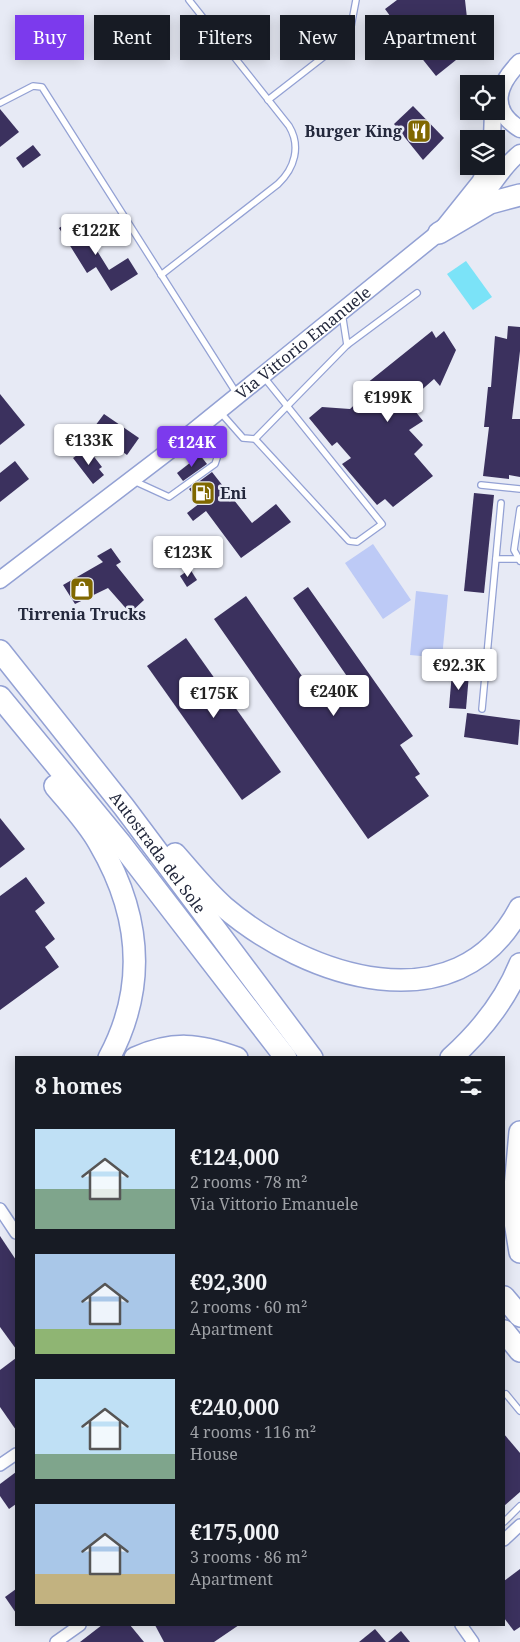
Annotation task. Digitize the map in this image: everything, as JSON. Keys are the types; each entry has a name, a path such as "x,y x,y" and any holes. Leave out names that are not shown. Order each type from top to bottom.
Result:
{"highway":[{"path":"439,233 490,202 520,195"},
{"name":"Autostrada del Sole","path":"0,651 124,807 311,1056"},
{"name":"Autostrada del Sole","path":"0,697 121,844 284,1056"},
{"path":"0,714 99,842 120,886 132,931 136,965 131,1005 110,1056"},
{"path":"124,807 172,850 224,907 290,950 312,960 369,978 399,981 418,980 460,968 490,949 502,937 520,908"},
{"path":"453,1056 475,1036 496,1010 520,964"},
{"path":"141,1056 162,1047 177,1046 212,1049 231,1056"},
{"path":"520,1132 513,1210 520,1252"},
{"path":"505,1298 520,1316"},
{"path":"505,1332 520,1351"}],"main road":[{"path":"505,79 520,62"},
{"path":"505,114 520,129"},
{"name":"Via Vittorio Emanuele","path":"0,580 132,480 485,196 502,170 520,152"},
{"name":"Via Vittorio Emanuele","path":"439,233 484,175"}],"street":[{"path":"0,1209 15,1232"},
{"path":"0,1465 15,1455"},
{"path":"505,1539 520,1525"},
{"path":"56,1642 79,1626"},
{"path":"462,1626 474,1642"}],"lane":[{"path":"161,275 278,184 288,174 296,155 294,136 289,126 189,0"},
{"path":"268,100 349,37 356,0"},
{"path":"0,103 33,86 42,87 238,396"},
{"path":"255,439 347,345 417,293"},
{"path":"342,312 347,345"},
{"path":"214,415 242,438 255,439 349,541 357,542 382,524 263,376"},
{"path":"132,480 169,497 215,464 217,458 214,415"},
{"path":"481,485 520,489"},
{"path":"482,709 501,503"},
{"path":"496,559 519,560 514,550 514,542 520,509"},
{"path":"506,1394 520,1411"},
{"path":"505,1521 520,1506"}],"shaded area":[{"path":"466,261 492,297 473,310 447,274"},
{"path":"373,544 411,600 383,619 345,563"},
{"path":"416,591 448,595 442,658 410,655"}],"building":[{"path":"397,0 465,0 467,15 389,15 385,9"},
{"path":"423,60 456,60 436,76"},
{"name":"Burger King","path":"413,106 444,138 423,160 394,124"},
{"path":"0,109 19,132 0,147"},
{"path":"33,145 41,155 23,168 16,158"},
{"path":"76,217 109,270 128,258 138,274 111,291 96,267 87,273 59,228"},
{"path":"508,326 520,327 520,351 512,419 520,419 520,477 509,475 509,479 483,476 489,427 484,427 488,387 491,387 495,336 507,339"},
{"path":"432,331 436,338 444,331 456,350 440,386 434,379 408,402 423,421 409,430 423,445 414,454 433,476 393,507 385,499 377,505 342,464 351,458 337,442 332,446 309,418 322,407 350,409 365,395 361,388"},
{"path":"0,394 25,425 0,445"},
{"path":"104,414 139,438 127,455 92,430"},
{"path":"84,450 89,456 92,454 102,467 99,469 104,475 93,484 73,458"},
{"path":"200,455 207,464 183,481 177,473"},
{"path":"15,461 29,479 0,502 0,473"},
{"path":"212,472 252,523 276,504 291,522 241,558 206,511 193,521 187,513 200,503 189,489"},
{"path":"474,493 494,495 484,593 464,591"},
{"path":"111,548 121,562 116,565 144,600 130,613 108,588 75,604 63,585 103,562 97,556"},
{"path":"190,569 197,580 187,587 180,576"},
{"path":"308,587 413,736 400,745 420,774 415,777 429,796 368,839 214,619 246,596 323,706 353,685 293,598"},
{"path":"186,638 281,772 242,800 147,666"},
{"path":"452,672 469,674 466,709 449,708"},
{"path":"467,713 520,720 518,745 464,737"},
{"path":"0,818 25,849 0,868"},
{"path":"26,877 45,903 35,911 55,939 45,947 59,967 0,1010 0,896"},
{"path":"0,1236 15,1258 15,1348 0,1327"},
{"path":"15,1359 15,1429 0,1407 0,1370"},
{"path":"505,1435 520,1453 520,1492 505,1505"},
{"path":"15,1473 15,1505 9,1509 0,1496 0,1484"},
{"path":"520,1569 520,1627 514,1631 505,1619 505,1580"},
{"path":"15,1590 15,1612 5,1597"},
{"path":"101,1626 131,1626 144,1642 80,1642"},
{"path":"156,1626 238,1626 214,1642 164,1642"},
{"path":"375,1629 386,1642 359,1642"},
{"path":"401,1631 410,1642 388,1642"}],"place":[{"name":"Burger King","path":"419,131"},
{"name":"Eni","path":"203,493"},
{"name":"Tirrenia Trucks","path":"82,589"}]}
